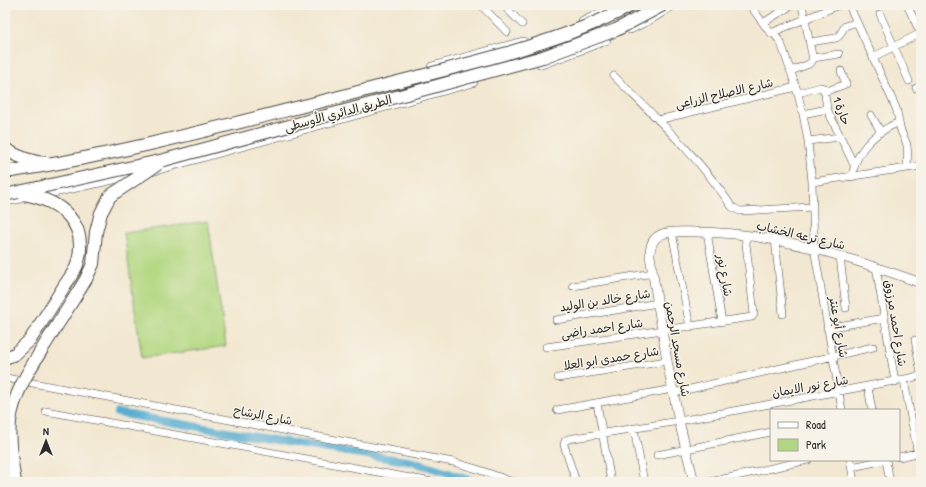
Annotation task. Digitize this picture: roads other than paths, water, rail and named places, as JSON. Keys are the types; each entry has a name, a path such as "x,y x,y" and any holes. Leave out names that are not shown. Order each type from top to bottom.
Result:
{"highway":[{"name":"الطريق الدائري الأوسطى","path":"5,171 59,164 199,132 469,64 562,36 632,5"},
{"name":"الطريق الدائري الأوسطى","path":"5,195 164,160 542,57 616,30 662,5"},
{"path":"5,150 36,162 59,164"},
{"path":"15,482 10,439 10,420 22,383 86,279 92,264 96,232 101,213 110,196 164,160"},
{"path":"5,358 16,354 30,340 76,266 80,252 79,236 73,222 64,210 50,201 18,193"}],"street":[{"path":"481,5 507,32"},
{"path":"503,5 522,24"},
{"path":"5,171 59,161 353,89 535,39 580,23 618,5"},
{"path":"626,5 639,25"},
{"path":"5,201 156,170 545,63 596,44 639,25 673,5"},
{"name":"شارع أبو عنتر","path":"750,5 771,33 778,38 781,43 797,90 803,114 808,141 812,182 814,248 842,409"},
{"path":"763,23 792,5"},
{"path":"791,71 809,64 812,62 813,58 802,5"},
{"path":"771,33 839,5"},
{"path":"849,5 896,108 902,135 908,149 907,168"},
{"path":"873,57 921,34 907,5"},
{"path":"880,14 909,81"},
{"path":"810,42 836,38 839,36 844,27 857,22"},
{"path":"813,58 839,54"},
{"path":"824,92 846,84 841,71"},
{"path":"614,76 696,159 735,209 740,211 813,207"},
{"name":"حارة 1","path":"797,90 824,88 827,109 854,165"},
{"path":"353,89 360,113"},
{"name":"شارع الاصلاح الزراعى","path":"658,120 797,90"},
{"path":"803,114 827,109"},
{"path":"871,115 881,132"},
{"path":"852,177 854,165 865,147 881,132 899,122"},
{"path":"808,141 840,137"},
{"path":"812,182 921,166"},
{"path":"672,232 690,327"},
{"name":"شارع ترعه الخشاب","path":"672,232 707,232 775,239 814,248 876,267 921,283"},
{"name":"شارع مسجد الرحمن","path":"672,232 660,234 652,244 650,256 667,361 679,421 694,482"},
{"name":"شارع نور","path":"707,232 722,322"},
{"name":"شارع احمد راضى","path":"546,347 751,318 754,315 745,235"},
{"path":"775,239 783,314"},
{"path":"840,256 846,308"},
{"name":"شارع احمد مرزوق","path":"876,267 895,382"},
{"path":"572,286 653,273"},
{"name":"شارع خالد بن الوليد","path":"556,320 658,303"},
{"path":"828,328 884,318"},
{"path":"915,340 921,373"},
{"path":"557,410 673,391 873,347"},
{"name":"شارع حمدى ابو العلا","path":"558,378 667,361"},
{"name":"شارع نور الايمان","path":"576,482 564,445 564,442 568,439 679,421 921,376"},
{"name":"شارع الرشاح","path":"6,378 453,462 513,482"},
{"path":"904,380 919,452 921,471"},
{"path":"868,387 872,409"},
{"path":"597,403 611,482"},
{"path":"46,411 432,482"},
{"path":"634,429 644,482"},
{"path":"657,455 770,432"},
{"path":"900,457 919,452"},
{"path":"710,482 804,461"},
{"path":"854,482 851,464 876,461"},
{"path":"884,461 890,482"}],"waterway":[{"path":"118,413 297,444 413,462 477,482"}]}
